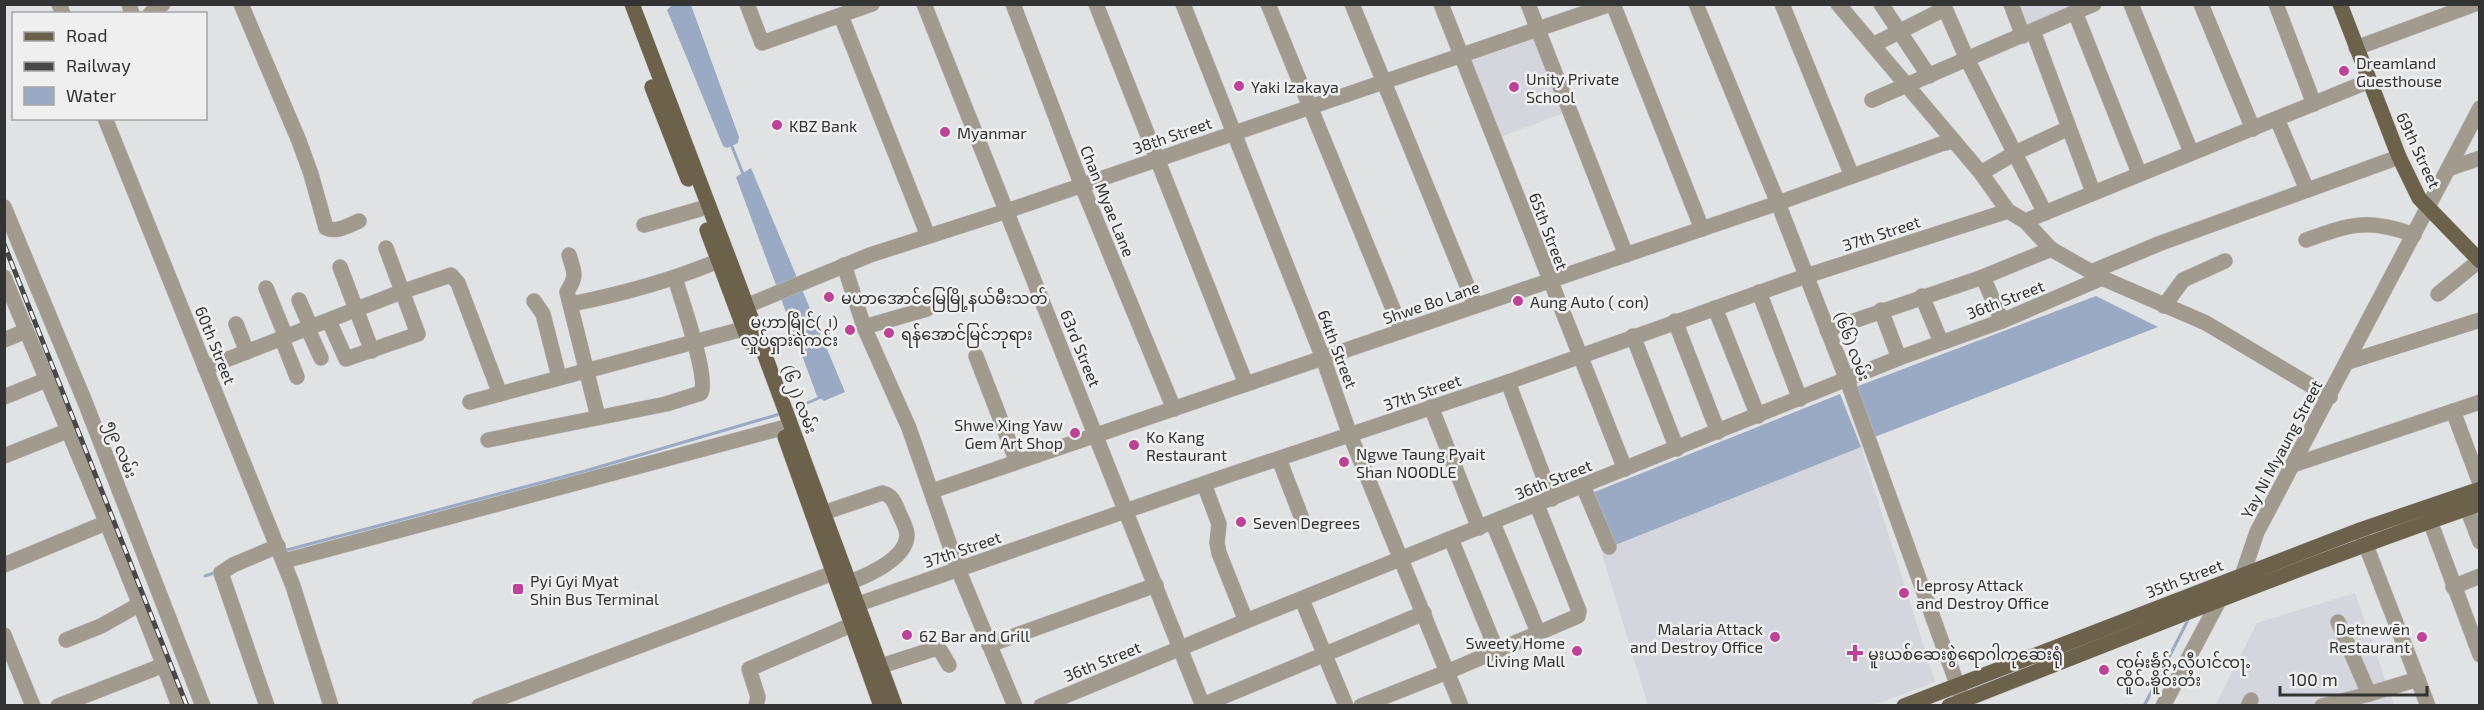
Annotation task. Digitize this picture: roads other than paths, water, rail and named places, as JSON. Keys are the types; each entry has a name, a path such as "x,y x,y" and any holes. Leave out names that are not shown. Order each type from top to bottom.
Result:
{"main road":[{"name":"(၆၂) လမ်း","path":"621,4 718,261 749,328 858,622 881,705"},
{"name":"(၆၂) လမ်း","path":"632,4 746,306 749,328"},
{"name":"69th Street","path":"2340,4 2399,157 2419,198 2479,260"},
{"name":"(၆၂) လမ်း","path":"782,418 823,513 841,578"},
{"name":"35th Street","path":"1904,705 1956,684 2221,597 2480,489"},
{"name":"35th Street","path":"1959,704 2097,639 2242,576 2363,536 2430,521 2473,506"},
{"name":"(၆၂) လမ်း","path":"858,622 881,666 895,705"}],"street":[{"path":"241,4 300,141 326,228 340,229 359,221"},
{"path":"747,4 762,43 872,4"},
{"name":"63rd Street","path":"924,4 1203,705"},
{"name":"Chan Myae Lane","path":"1012,4 1082,186 1174,409"},
{"path":"1096,4 1246,384"},
{"name":"64th Street","path":"1183,4 1323,358 1350,435 1461,705"},
{"path":"1268,4 1402,331"},
{"path":"1352,4 1475,305"},
{"name":"65th Street","path":"1441,4 1549,282 1581,355 1624,470"},
{"path":"1528,4 1626,255"},
{"path":"1612,4 1702,229"},
{"name":"38th Street","path":"746,306 844,265 1612,4"},
{"name":"(၆၆) လမ်း","path":"1696,4 1778,203 1847,380 1956,684 1959,704"},
{"path":"1782,4 1852,176"},
{"path":"1838,4 1909,85 1948,142 1981,172 2008,211 2025,221 2050,249 2096,275 2206,323 2330,397"},
{"path":"1881,4 1929,76"},
{"path":"2011,4 2028,34 2069,128 2093,192"},
{"path":"1872,100 2094,4"},
{"path":"2131,4 2191,152"},
{"path":"2201,4 2253,129"},
{"path":"2276,4 2313,104"},
{"path":"2356,48 2475,4"},
{"path":"1873,45 1943,7 2045,213"},
{"path":"2075,12 2139,173"},
{"path":"841,16 928,236"},
{"path":"2025,221 2369,81"},
{"name":"Yay Ni Myaung Street","path":"2163,705 2221,597 2242,576 2257,532 2480,108"},
{"path":"2277,119 2307,190"},
{"name":"60th Street","path":"106,120 293,586 331,705"},
{"path":"1981,172 2069,128"},
{"name":"Shwe Bo Lane","path":"932,491 1475,305 1549,282 1948,142"},
{"name":"36th Street","path":"1041,705 1899,358 2079,290 2096,275 2161,243 2399,157"},
{"path":"2448,169 2480,158"},
{"name":"၅၉ လမ်း","path":"4,207 85,402 203,705"},
{"path":"644,225 700,209"},
{"name":"37th Street","path":"852,606 1508,382 1759,292 2008,211"},
{"path":"2306,240 2336,229 2363,224 2388,226 2414,235"},
{"path":"328,321 344,358 348,359 418,334 386,248"},
{"path":"1827,330 1983,277 2050,249"},
{"path":"569,255 574,276 573,284 567,290 598,417"},
{"path":"2438,294 2479,260"},
{"path":"571,304 627,293 718,261"},
{"path":"2164,306 2183,280 2225,261"},
{"path":"844,265 864,327 909,428 958,568 1015,705"},
{"path":"340,267 372,351"},
{"path":"206,368 401,292 451,275 500,394"},
{"path":"1983,277 2002,321"},
{"path":"488,440 666,404 701,393 703,384 694,343 675,278"},
{"path":"6,284 67,431 108,522 179,705"},
{"path":"266,288 297,377"},
{"path":"1759,292 1800,399"},
{"path":"1922,296 1941,342"},
{"path":"299,300 321,358"},
{"path":"534,301 543,314 559,377"},
{"path":"1715,308 1758,416"},
{"path":"864,327 927,309"},
{"path":"1881,310 1899,358"},
{"path":"2348,362 2480,320"},
{"path":"1675,321 1718,432"},
{"path":"236,324 247,352"},
{"path":"470,402 749,328"},
{"path":"4,340 26,331"},
{"path":"1633,336 1677,448"},
{"path":"976,356 1017,462"},
{"path":"4,397 46,380"},
{"path":"1508,382 1552,499"},
{"path":"2293,465 2480,402"},
{"path":"1431,407 1538,632"},
{"path":"2453,411 2480,483"},
{"path":"267,705 221,573 233,565 782,418"},
{"path":"4,456 67,431"},
{"path":"1279,459 1304,524"},
{"path":"1204,484 1219,524 1217,543 1219,553 1246,621"},
{"path":"1583,486 1609,547"},
{"path":"479,705 841,578 878,570 898,552 907,537 903,521 888,494 882,493 823,513"},
{"path":"1360,705 1447,672 1580,614 1538,505"},
{"path":"2473,506 2480,542"},
{"path":"2430,521 2453,587 2476,633 2480,655"},
{"path":"4,565 108,522"},
{"path":"2363,536 2428,705"},
{"path":"1451,539 1496,649"},
{"path":"2453,587 2480,576"},
{"path":"989,645 1156,585"},
{"path":"1302,600 1346,705"},
{"path":"66,640 101,626 140,604"},
{"path":"1203,705 1424,613"},
{"path":"756,705 758,697 744,671 858,622"},
{"path":"2338,622 2369,694"},
{"path":"6,641 33,705"},
{"path":"881,666 934,649 940,650 949,665"},
{"path":"58,705 164,666"},
{"path":"2322,705 2418,679"}],"water":[{"path":"672,5 691,5 739,137 738,143 727,148 723,146 667,10"},
{"path":"751,168 845,392 824,401 817,396 736,177"},
{"path":"2096,296 2158,327 1872,438 1853,388"},
{"path":"1840,394 1861,447 1613,546 1592,493"}],"waterway":[{"path":"731,144 743,174"},
{"path":"789,411 821,397"},
{"path":"283,551 585,471 780,414"},
{"path":"205,576 217,572"},
{"path":"2144,706 2188,620"}],"railway":[{"path":"4,244 187,706"}],"place":[{"name":"Dreamland Guesthouse","path":"2344,71"},
{"name":"Yaki Izakaya","path":"1239,86"},
{"name":"Unity Private School","path":"1514,87"},
{"name":"KBZ Bank","path":"777,125"},
{"name":"Myanmar","path":"945,132"},
{"name":"မဟာအောင်မြေမြို့နယ်မီးသတ်","path":"829,297"},
{"name":"Aung Auto ( con)","path":"1518,301"},
{"name":"မဟာမြိုင်(၂) လှုပ်ရှားရဲကင်း","path":"850,330"},
{"name":"ရန်အောင်မြင်ဘုရား","path":"889,333"},
{"name":"Shwe Xing Yaw Gem Art Shop","path":"1075,433"},
{"name":"Ko Kang Restaurant","path":"1134,445"},
{"name":"Ngwe Taung Pyait Shan NOODLE","path":"1344,462"},
{"name":"Seven Degrees","path":"1241,522"},
{"name":"Pyi Gyi Myat Shin Bus Terminal","path":"518,589"},
{"name":"Leprosy Attack and Destroy Office","path":"1904,593"},
{"name":"62 Bar and Grill","path":"907,635"},
{"name":"Malaria Attack and Destroy Office","path":"1775,637"},
{"name":"Detnewēn Restaurant","path":"2422,637"},
{"name":"Sweety Home Living Mall","path":"1577,651"},
{"name":"မူးယစ်ဆေးစွဲရောဂါကုဆေးရုံ","path":"1855,653"},
{"name":"ၸုမ်းၶႅၵ်ႇလီပၢင်ၸႃႉ ၸိူဝ်ႉၶိူဝ်းတႆး","path":"2104,670"}]}
